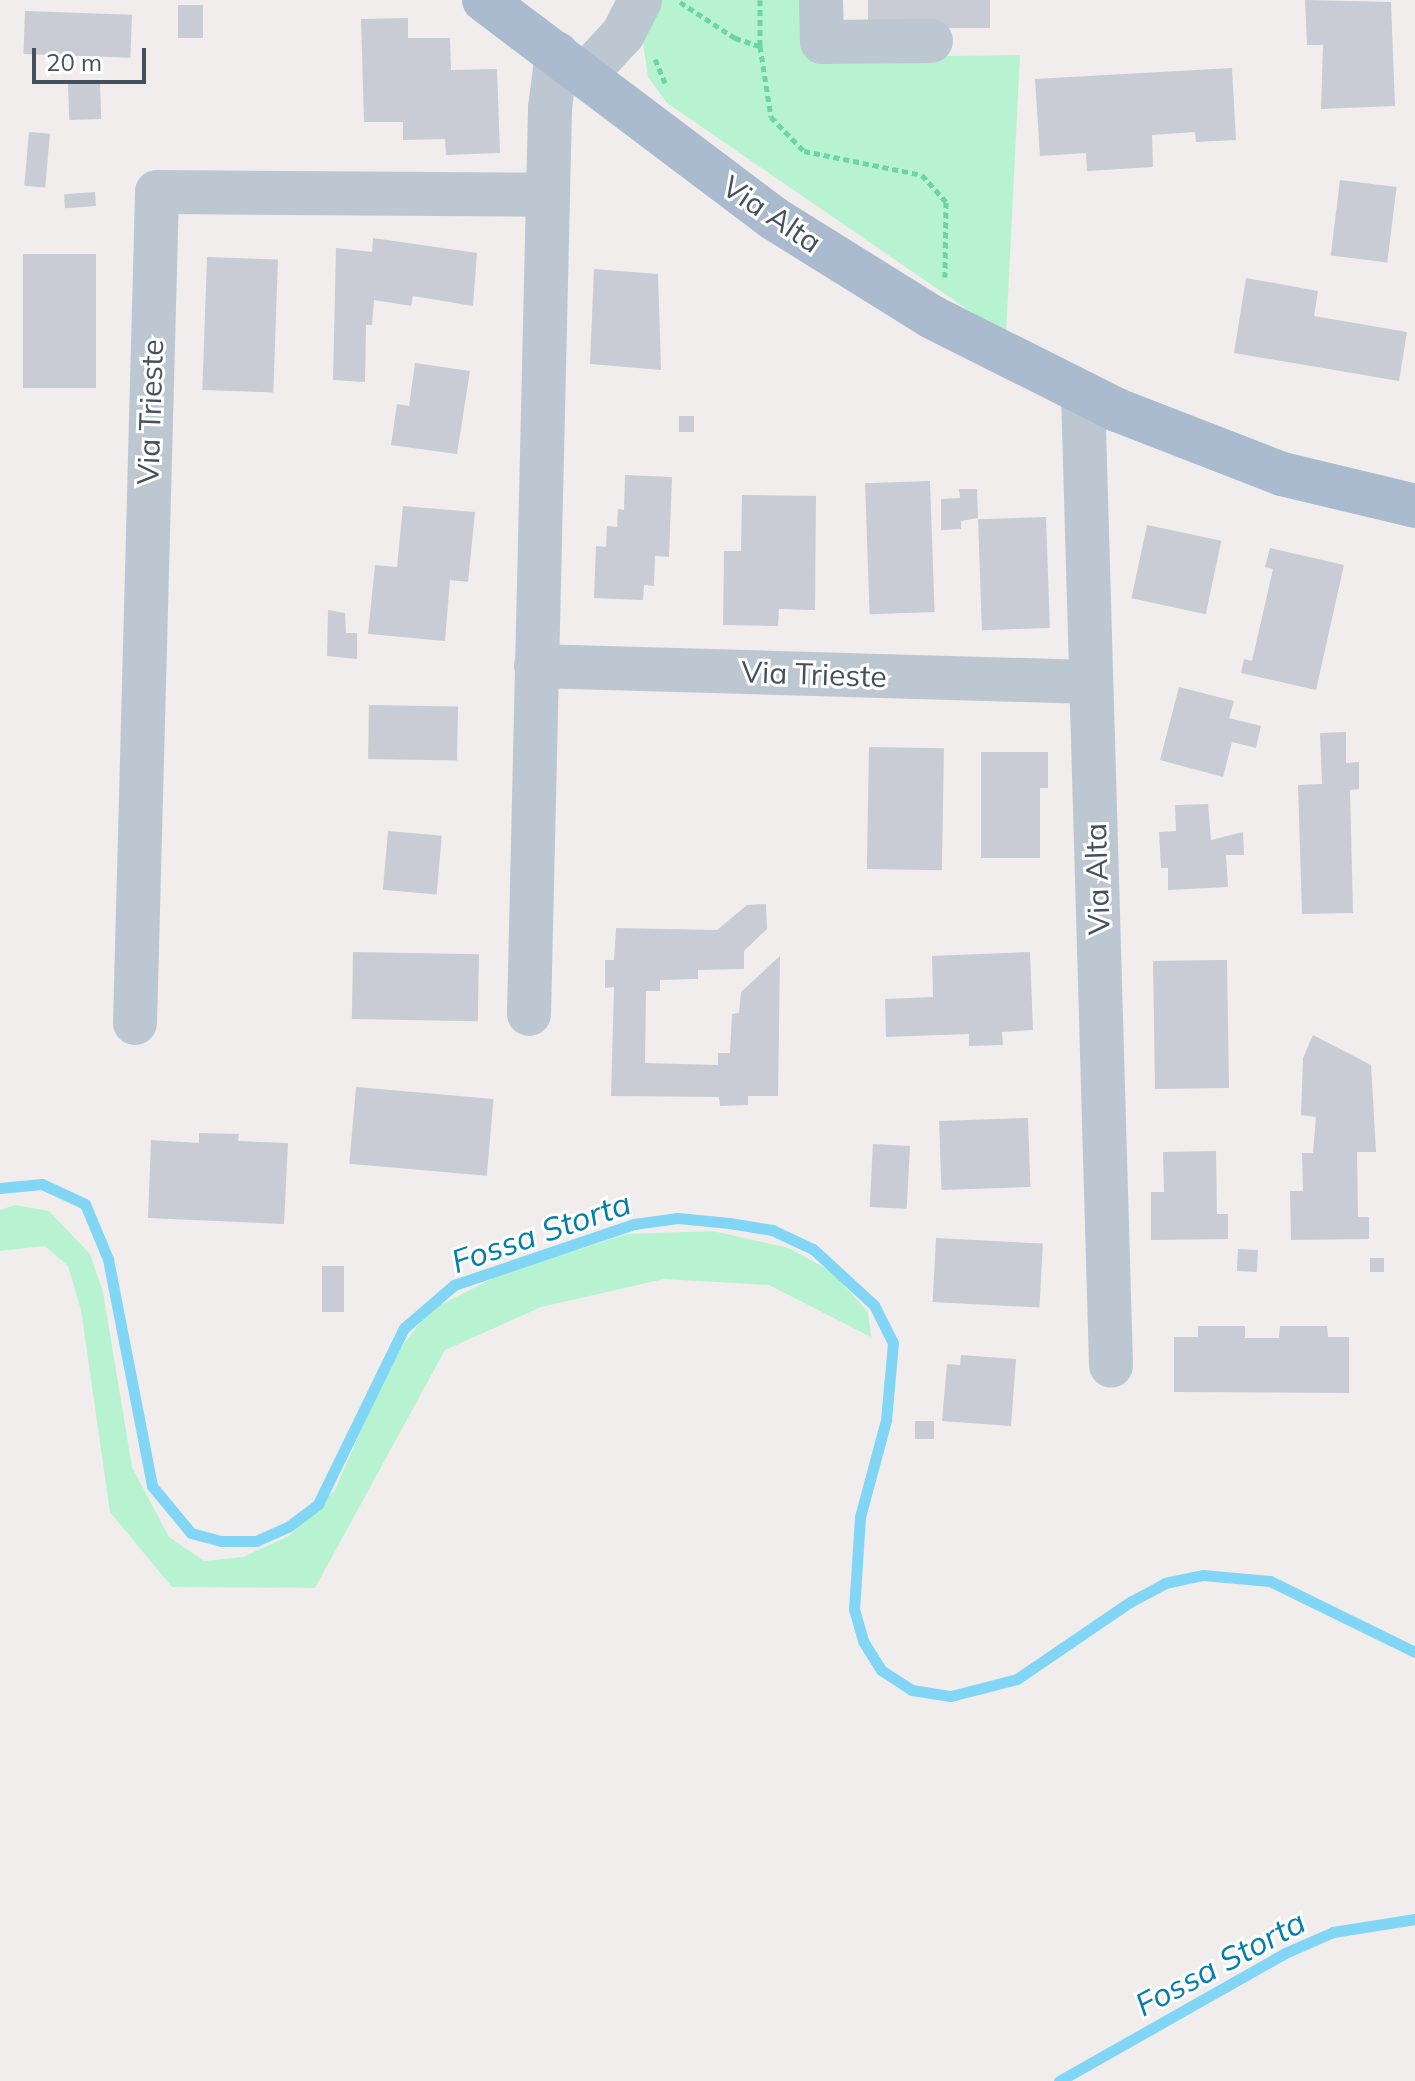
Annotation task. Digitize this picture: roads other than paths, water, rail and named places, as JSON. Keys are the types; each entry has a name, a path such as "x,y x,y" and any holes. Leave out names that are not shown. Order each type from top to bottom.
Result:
{"main road":[{"name":"Via Alta","path":"484,0 773,218 932,317 1083,393 1282,474 1415,506"}],"street":[{"path":"529,1014 547,195 571,64 623,34 640,0"},
{"path":"821,0 822,42 931,41"},
{"name":"Via Trieste","path":"135,1023 157,192 547,195"},
{"name":"Via Alta","path":"1083,393 1111,1366"},
{"name":"Via Trieste","path":"536,666 1091,682"}],"waterway":[{"name":"Fossa Storta","path":"0,1188 42,1184 85,1204 108,1259 152,1486 191,1533 221,1541 256,1541 288,1527 318,1504 404,1328 454,1285 634,1224 678,1218 772,1230 813,1249 874,1305 893,1343 886,1420 860,1517 854,1609 863,1641 881,1670 912,1690 951,1696 1017,1679 1130,1602 1165,1583 1203,1575 1270,1581 1415,1652"},
{"name":"Fossa Storta","path":"1059,2081 1285,1953 1333,1932 1415,1919"}]}
